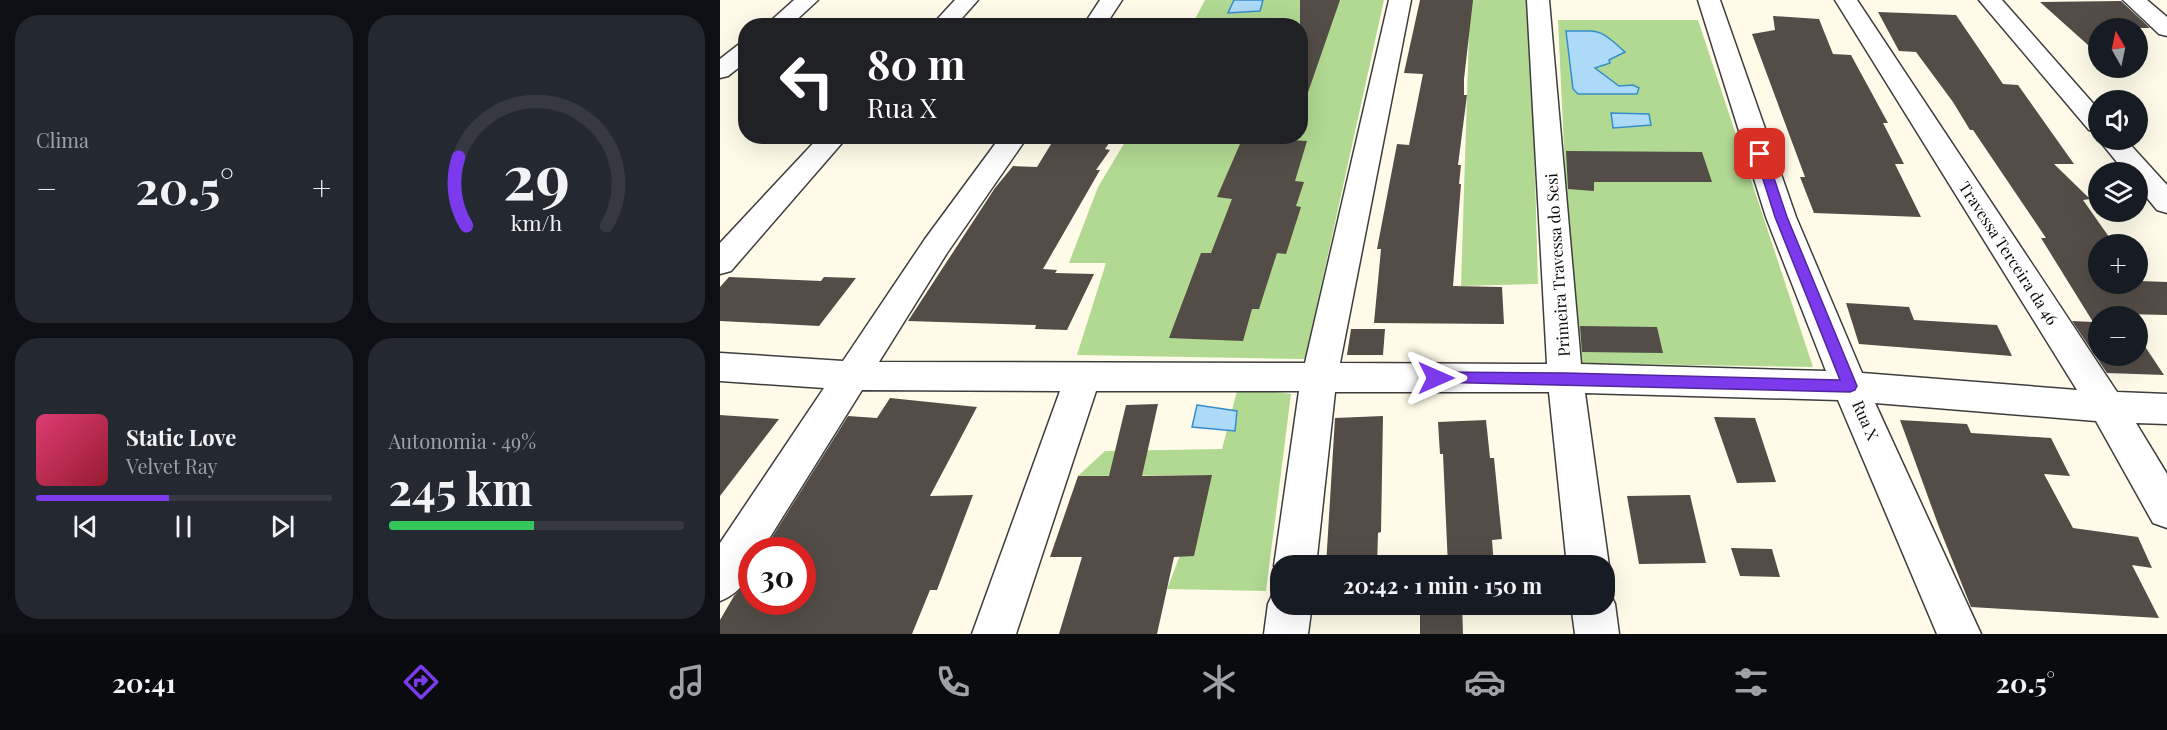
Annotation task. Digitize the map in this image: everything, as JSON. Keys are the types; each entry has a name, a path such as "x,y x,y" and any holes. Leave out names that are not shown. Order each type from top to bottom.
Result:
{"street":[{"path":"786,18 807,0"},
{"path":"950,18 967,0"},
{"path":"1099,18 1111,0"},
{"path":"1296,555 1319,378 1400,0"},
{"name":"Primeira Travessa do Sesi","path":"1538,0 1565,378 1587,555"},
{"name":"Rua X","path":"1709,0 1781,217 1850,386 1959,634"},
{"name":"Travessa Terceira da 46","path":"1846,0 2107,407 2167,510"},
{"path":"1990,0 2088,113"},
{"path":"2134,0 2167,29"},
{"path":"720,71 738,56"},
{"path":"720,263 827,144"},
{"path":"720,580 936,246 1009,144"},
{"path":"2121,150 2167,203"},
{"path":"720,367 853,376 1565,378 1850,386 2107,407 2167,409"},
{"path":"994,634 1083,377"},
{"path":"1286,634 1289,615"},
{"path":"1594,615 1596,634"}],"green space":[{"path":"1205,0 1384,0 1305,359 1077,355 1106,263 1069,263 1098,187 1124,144 1308,144 1308,18 1196,18"},
{"path":"1470,0 1530,0 1538,284 1461,286"},
{"path":"1558,20 1698,20 1813,367 1574,363"},
{"path":"1238,387 1291,394 1266,591 1167,589 1211,475 1078,476 1105,451 1222,449"}],"water":[{"path":"1234,0 1263,0 1260,11 1228,13"},
{"path":"1566,31 1599,32 1616,44 1625,52 1609,60 1610,63 1595,68 1619,86 1633,85 1639,88 1637,94 1578,94 1573,89"},
{"path":"1611,113 1649,114 1651,125 1613,128"},
{"path":"1197,405 1237,411 1235,431 1192,427"}],"building":[{"path":"1300,0 1340,0 1308,92 1308,18 1300,18"},
{"path":"1420,0 1473,0 1464,79 1464,95 1467,95 1458,165 1461,165 1459,184 1461,184 1453,286 1502,287 1504,324 1374,323 1381,249 1377,249 1397,144 1409,145 1423,74 1404,73"},
{"path":"2121,1 2139,18 2088,18 2088,45 2040,2"},
{"path":"1878,12 1956,15 2003,84 2018,85 2074,164 2054,164 2088,197 2088,199 2083,200 2088,207 2088,222 2098,222 2107,234 2088,234 2088,294 2148,294 2148,281 2167,282 2167,315 2148,315 2148,306 2088,306 2088,314 2041,238 2046,238 1953,102 1916,52 1899,51"},
{"path":"1773,16 1819,19 1833,54 1851,55 1888,123 1883,123 1904,164 1895,164 1921,217 1814,213 1800,177 1805,177 1752,34 1775,30"},
{"path":"1051,144 1108,144 1105,149 1110,150 1096,170 1100,170 1043,269 1057,270 1055,273 1094,274 1067,330 1035,329 1036,325 908,321 995,188 1013,166 1037,167"},
{"path":"1240,144 1306,144 1295,181 1304,182 1296,206 1301,207 1286,254 1277,253 1259,309 1252,309 1243,341 1169,338 1201,253 1211,253 1232,199 1217,197"},
{"path":"1566,151 1702,152 1712,182 1594,182 1594,191 1568,189"},
{"path":"729,277 821,281 824,277 856,278 819,326 720,321 720,287"},
{"path":"1846,303 1909,307 1914,320 1997,325 2012,356 1859,344"},
{"path":"2072,321 2088,322 2088,345"},
{"path":"1580,326 1657,327 1663,353 1582,352"},
{"path":"1351,329 1385,329 1383,355 1347,355"},
{"path":"2148,351 2164,375 2107,373 2102,366 2148,366"},
{"path":"890,398 977,407 930,496 973,495 937,590 930,590 912,634 720,634 720,620 738,592 738,615 816,615 816,537 772,537 848,416 877,418"},
{"path":"1158,404 1142,476 1212,475 1194,556 1174,557 1157,634 1059,634 1082,557 1050,557 1078,476 1109,476 1126,405"},
{"path":"720,415 779,419 720,496"},
{"path":"1383,416 1381,532 1378,533 1377,555 1327,555 1335,418"},
{"path":"1714,417 1755,418 1776,482 1737,483"},
{"path":"1486,420 1490,458 1494,458 1502,539 1492,540 1493,555 1448,555 1443,454 1440,454 1438,422"},
{"path":"1900,420 1967,424 1971,433 2051,438 2070,476 2044,474 2073,528 2138,537 2152,568 2132,565 2159,618 1971,607"},
{"path":"1690,495 1706,563 1639,564 1627,496"},
{"path":"1731,548 1772,549 1780,577 1740,576"},
{"path":"1420,615 1462,615 1463,634 1420,634"}],"route":[{"path":"1436,378 1565,378 1850,386 1781,217 1760,154"}]}
